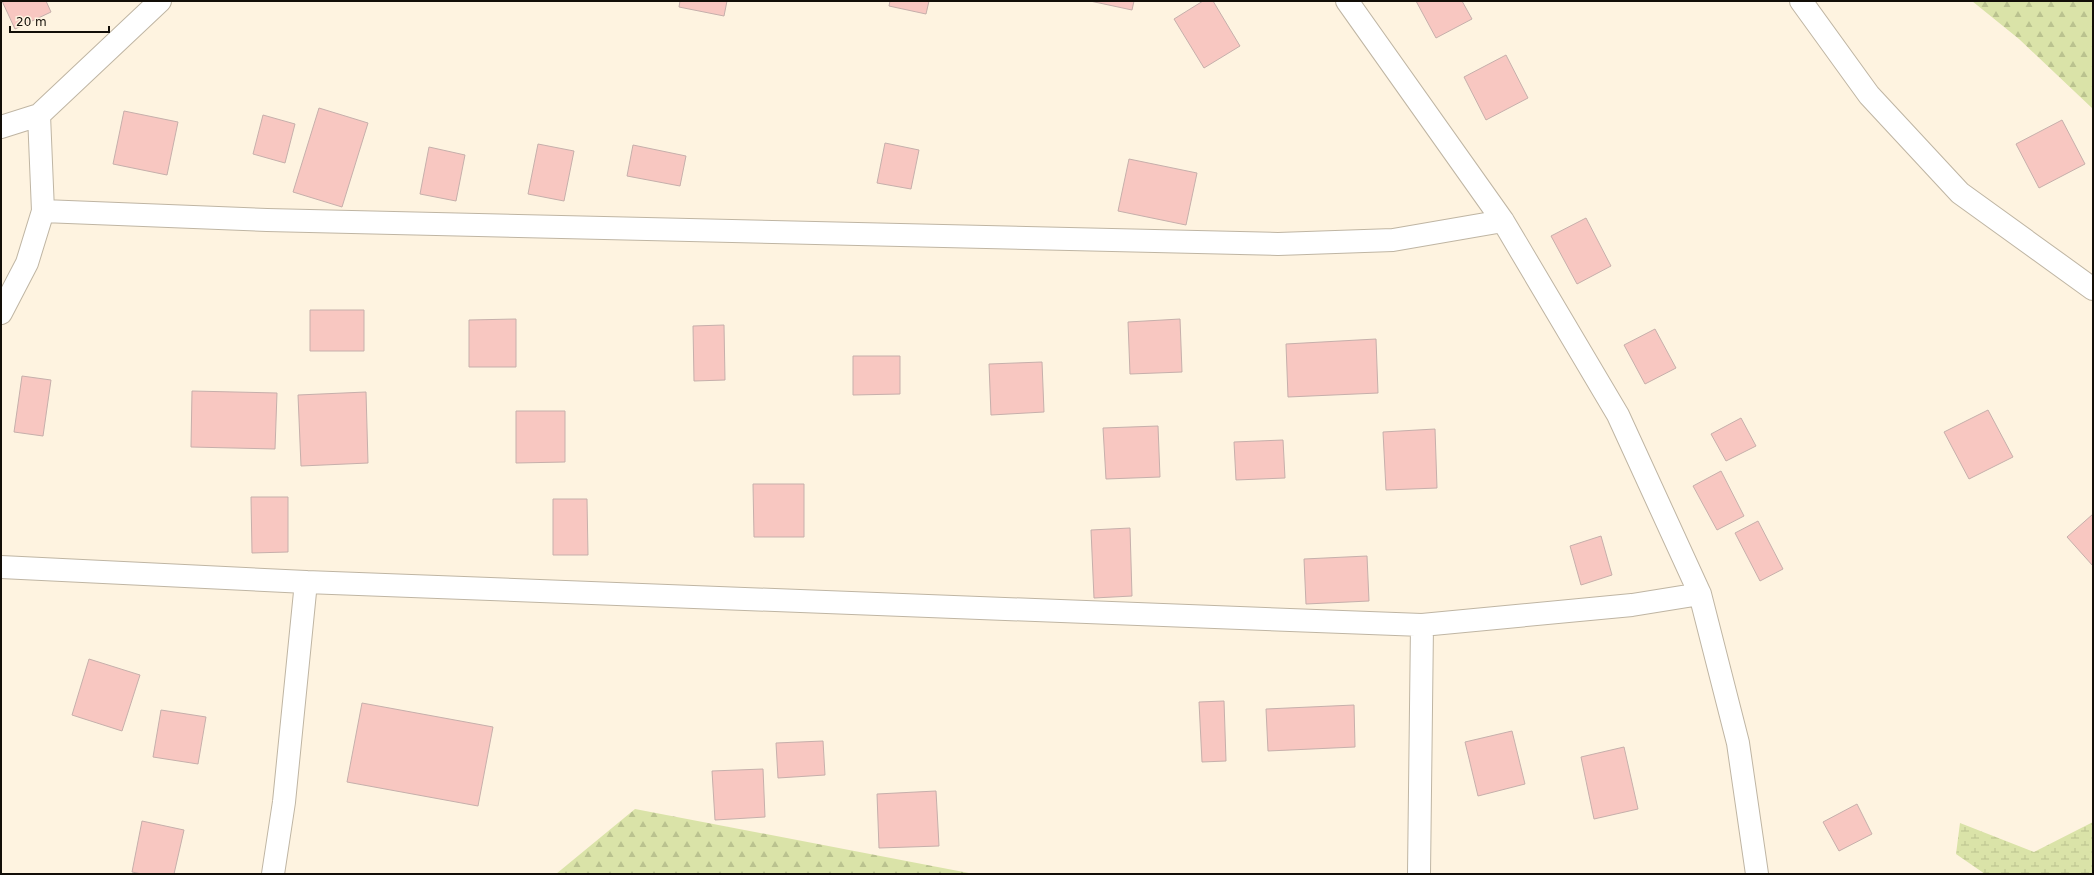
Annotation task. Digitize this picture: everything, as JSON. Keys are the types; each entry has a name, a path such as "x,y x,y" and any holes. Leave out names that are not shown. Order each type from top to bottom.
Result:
{"street":[{"path":"1,127 39,115 160,1"},
{"path":"1347,1 1503,221 1618,415 1700,594 1738,743 1757,874"},
{"path":"1801,1 1868,95 1960,194 2093,290"},
{"path":"1,313 27,263 43,211 39,115"},
{"path":"43,211 267,220 1278,244 1393,240 1503,221"},
{"path":"1,567 306,582 1422,624 1632,605 1700,594"},
{"path":"273,874 284,802 306,582"},
{"path":"1419,874 1422,624"}],"green space":[{"path":"1972,1 2093,1 2093,109 2019,39"},
{"path":"635,809 974,874 556,874"},
{"path":"2093,822 2093,874 1985,874 1956,854 1960,823 2034,852"}],"building":[{"path":"2,1 46,1 51,12 15,29"},
{"path":"680,1 727,1 724,16 679,7"},
{"path":"890,1 929,1 926,14 889,6"},
{"path":"1090,1 1134,1 1132,10"},
{"path":"1203,1 1213,1 1240,46 1204,68 1174,19"},
{"path":"1416,1 1462,1 1472,19 1436,38"},
{"path":"1506,55 1528,98 1486,120 1464,77"},
{"path":"319,108 368,123 342,207 293,192"},
{"path":"124,111 178,122 167,175 113,164"},
{"path":"263,115 295,124 285,163 253,154"},
{"path":"2062,120 2085,164 2039,188 2016,144"},
{"path":"885,143 919,150 911,189 877,183"},
{"path":"538,144 574,151 564,201 528,194"},
{"path":"633,145 686,156 680,186 627,176"},
{"path":"429,147 465,155 456,201 420,194"},
{"path":"1129,159 1197,173 1186,225 1118,211"},
{"path":"1586,218 1611,266 1577,284 1551,236"},
{"path":"310,310 364,310 364,351 310,351"},
{"path":"516,319 516,367 469,367 469,320"},
{"path":"1180,319 1182,372 1130,374 1128,322"},
{"path":"724,325 725,380 694,381 693,326"},
{"path":"1655,329 1676,368 1645,384 1624,345"},
{"path":"1376,339 1378,393 1288,397 1286,344"},
{"path":"853,356 900,356 900,394 853,395"},
{"path":"1042,362 1044,412 991,415 989,364"},
{"path":"22,376 51,380 43,436 14,432"},
{"path":"192,391 277,393 275,449 191,447"},
{"path":"366,392 368,463 301,466 298,395"},
{"path":"1988,410 2013,457 1969,479 1944,432"},
{"path":"516,411 565,411 565,462 516,463"},
{"path":"1741,418 1756,446 1726,461 1711,434"},
{"path":"1158,426 1160,477 1106,479 1103,428"},
{"path":"1435,429 1437,488 1386,490 1383,432"},
{"path":"1283,440 1285,478 1236,480 1234,442"},
{"path":"1721,471 1744,516 1717,530 1693,486"},
{"path":"753,484 804,484 804,537 754,537"},
{"path":"251,497 288,497 288,552 252,553"},
{"path":"553,499 587,499 588,555 553,555"},
{"path":"2093,514 2093,566 2067,537"},
{"path":"1758,521 1783,569 1760,581 1735,533"},
{"path":"1130,528 1132,596 1094,598 1091,530"},
{"path":"1601,536 1612,575 1581,585 1570,546"},
{"path":"1367,556 1369,601 1306,604 1304,559"},
{"path":"89,659 140,675 122,731 72,715"},
{"path":"1224,701 1226,761 1202,762 1199,702"},
{"path":"362,703 493,727 478,806 347,782"},
{"path":"1354,705 1355,747 1268,751 1266,709"},
{"path":"161,710 206,717 198,764 153,757"},
{"path":"1512,731 1525,784 1478,796 1465,742"},
{"path":"823,741 825,775 778,778 776,743"},
{"path":"1624,747 1638,809 1594,819 1581,757"},
{"path":"763,769 765,817 715,820 712,771"},
{"path":"936,791 939,846 879,848 877,794"},
{"path":"1857,804 1872,834 1839,851 1823,822"},
{"path":"142,821 184,830 174,874 142,874 132,872"}]}
